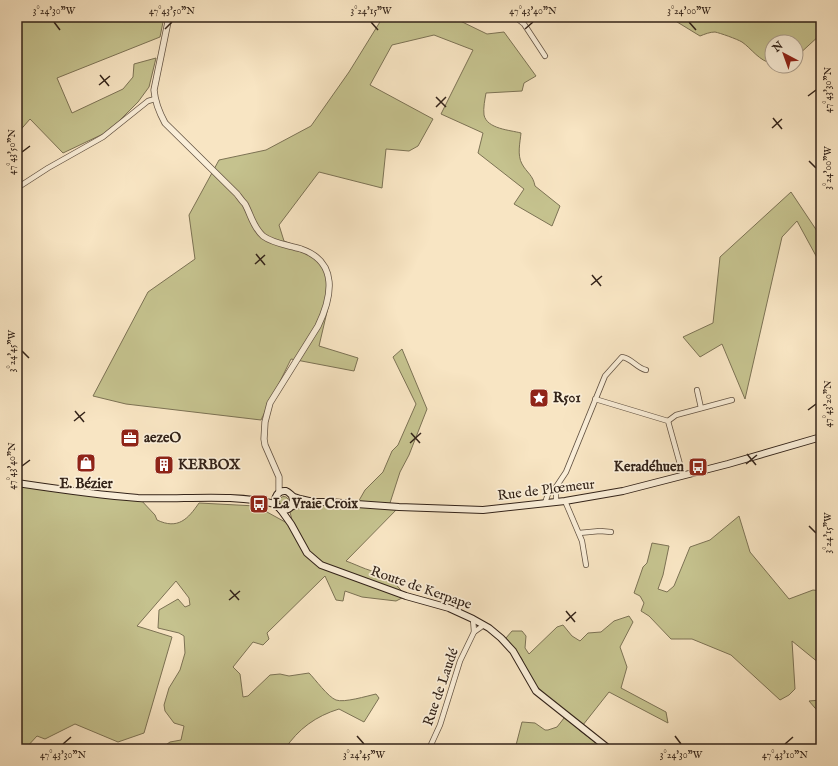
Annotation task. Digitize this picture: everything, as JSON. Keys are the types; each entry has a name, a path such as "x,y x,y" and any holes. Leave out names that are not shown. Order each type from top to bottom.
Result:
{"main road":[{"name":"Rue de Plœmeur","path":"291,507 314,502 328,502 436,509 483,510 565,501 623,491 821,437"},
{"path":"17,483 139,498 257,500 275,504 281,510 287,510 293,503 290,494 282,491 257,500"},
{"path":"275,504 274,501 277,494"},
{"name":"Rue de Plœmeur","path":"290,494 314,502"},
{"name":"Route de Kerpape","path":"291,507 289,518 291,524"},
{"name":"Route de Kerpape","path":"281,510 308,553 321,565 406,596 449,608 484,625 501,638 513,651 536,692 609,749"}],"street":[{"path":"169,17 154,82 154,99 159,113 165,123 237,194 245,204 255,226 263,235 275,242 311,253 321,262 326,271 330,287 324,314 270,403 265,422 265,445 278,477 277,494"},
{"path":"515,17 524,24 546,56"},
{"path":"17,188 48,168 103,137 148,101 154,99"},
{"path":"545,503 548,494 556,487 566,472 605,376 622,357 646,370"},
{"path":"697,390 701,408"},
{"path":"595,399 668,421"},
{"path":"668,421 676,415 732,400"},
{"path":"668,421 683,475"},
{"path":"265,429 270,450 280,471 283,484 290,494"},
{"path":"556,487 556,502"},
{"path":"565,501 582,541 586,565"},
{"path":"579,533 600,531 611,532"},
{"path":"473,619 474,632"},
{"name":"Rue de Laudé","path":"429,749 440,725 460,661 474,632 484,625"}],"shaded area":[{"path":"17,17 164,17 160,37 57,78 72,113 123,89 133,77 134,64 156,58 149,87 138,102 118,122 103,134 63,153 30,119 17,134"},
{"path":"383,17 452,17 487,34 504,32 536,76 524,83 522,91 486,93 484,115 486,120 494,126 521,133 519,153 522,164 535,186 560,206 552,226 514,204 524,189 478,153 483,133 441,114 473,50 434,35 392,45 370,85 433,119 418,146 409,151 386,149 382,188 319,172 279,225 284,241 315,253 327,266 330,299 319,346 358,358 354,371 291,359 261,420 126,404 93,396 148,292 195,259 189,215 219,160 266,150 311,126 349,72"},
{"path":"669,17 821,17 821,34 804,50 804,34 764,34 764,60 740,41 728,36 715,32 700,36"},
{"path":"791,192 821,237 821,265 797,221 782,237 745,399 722,344 700,357 683,337 713,323 720,257"},
{"path":"402,349 427,409 409,455 400,472 389,506 399,507 346,561 370,571 386,573 406,596 396,601 362,597 345,591 343,601 336,600 325,576 267,633 269,639 263,645 253,642 233,667 240,674 243,697 248,696 270,675 280,674 289,676 309,673 326,692 336,700 350,700 376,694 379,698 364,722 339,709 323,715 308,724 296,735 285,749 160,749 170,742 181,740 184,726 174,723 165,711 164,705 169,688 180,670 185,653 184,636 179,633 158,628 159,610 178,599 185,607 190,605 189,598 176,581 137,626 172,637 144,733 118,742 75,724 45,739 37,736 25,749 17,749 17,487 55,488 139,498 155,515 157,520 171,524 182,521 186,518 199,503 256,506 287,523 292,520 290,512 304,506 313,504 357,504 365,490 383,472 392,451 398,445 416,404 393,357"},
{"path":"284,496 289,501 284,506 279,501"},
{"path":"739,516 750,552 789,599 813,590 821,591 821,661 819,663 792,641 795,689 789,695 780,700 731,655 692,639 671,639 649,616 641,611 644,603 640,596 634,593 643,567 647,563 652,543 669,546 663,575 658,589 667,592 674,586 690,547 710,540"},
{"path":"629,616 633,622 620,647 627,667 621,688 666,712 668,723 609,692 579,730 604,749 515,749 522,722 535,723 545,730 548,730 557,727 568,713 543,693 534,683 526,671 522,659 506,638 512,631 522,631 526,636 525,648 529,654 557,627 563,625 572,636 580,641 588,633 601,632 614,621"},
{"path":"821,700 821,715 809,701"}],"place":[{"name":"R501","path":"539,398"},
{"name":"aezeO","path":"130,438"},
{"name":"E. Bézier","path":"86,463"},
{"name":"KERBOX","path":"164,465"},
{"name":"Keradéhuen","path":"698,467"},
{"name":"La Vraie Croix","path":"259,504"}]}
